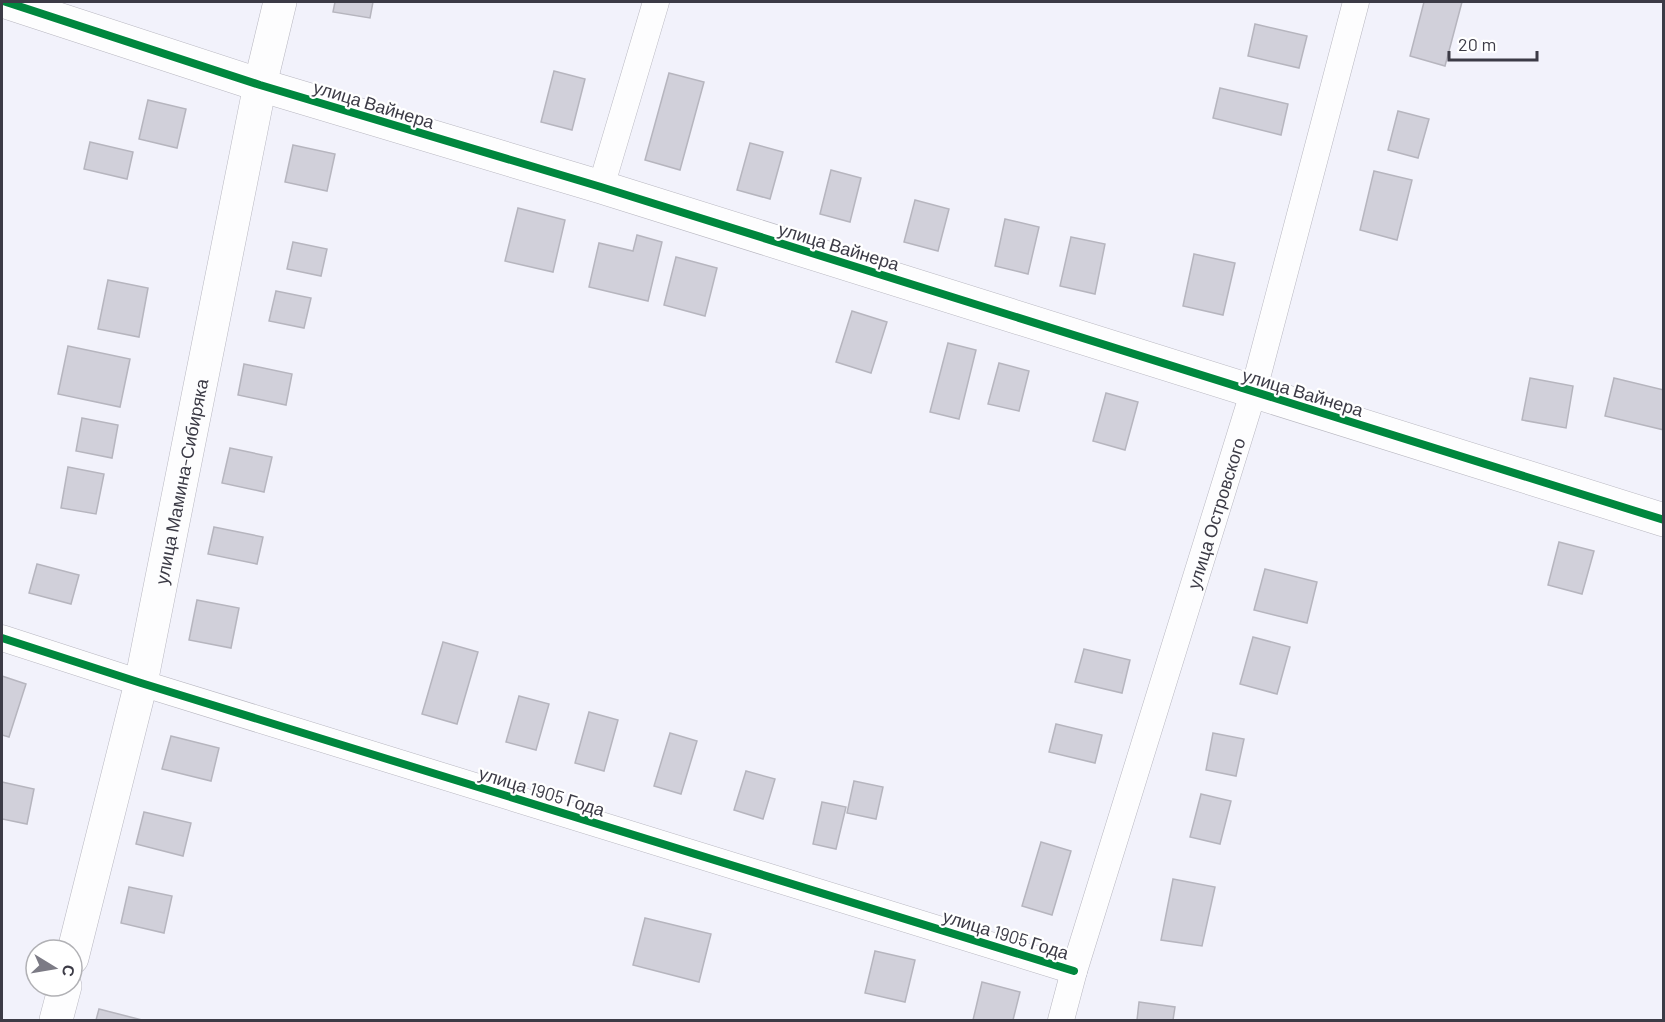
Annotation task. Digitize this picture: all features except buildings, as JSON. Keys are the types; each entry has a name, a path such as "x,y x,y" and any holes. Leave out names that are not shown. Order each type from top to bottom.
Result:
{"street":[{"name":"улица Вайнера","path":"6,2 260,85 601,187 1664,520"},
{"name":"улица Мамина-Сибиряка","path":"77,938 141,683 260,85 279,2"},
{"path":"601,187 656,2"},
{"name":"улица Островского","path":"1061,1020 1074,970 1253,393 1356,2"},
{"name":"улица 1905 Года","path":"2,638 141,683 1074,970"},
{"path":"56,1020 62,998"}],"cycle path":[{"path":"6,2 260,85 601,187 1664,520"},
{"path":"2,638 1074,971"}]}
